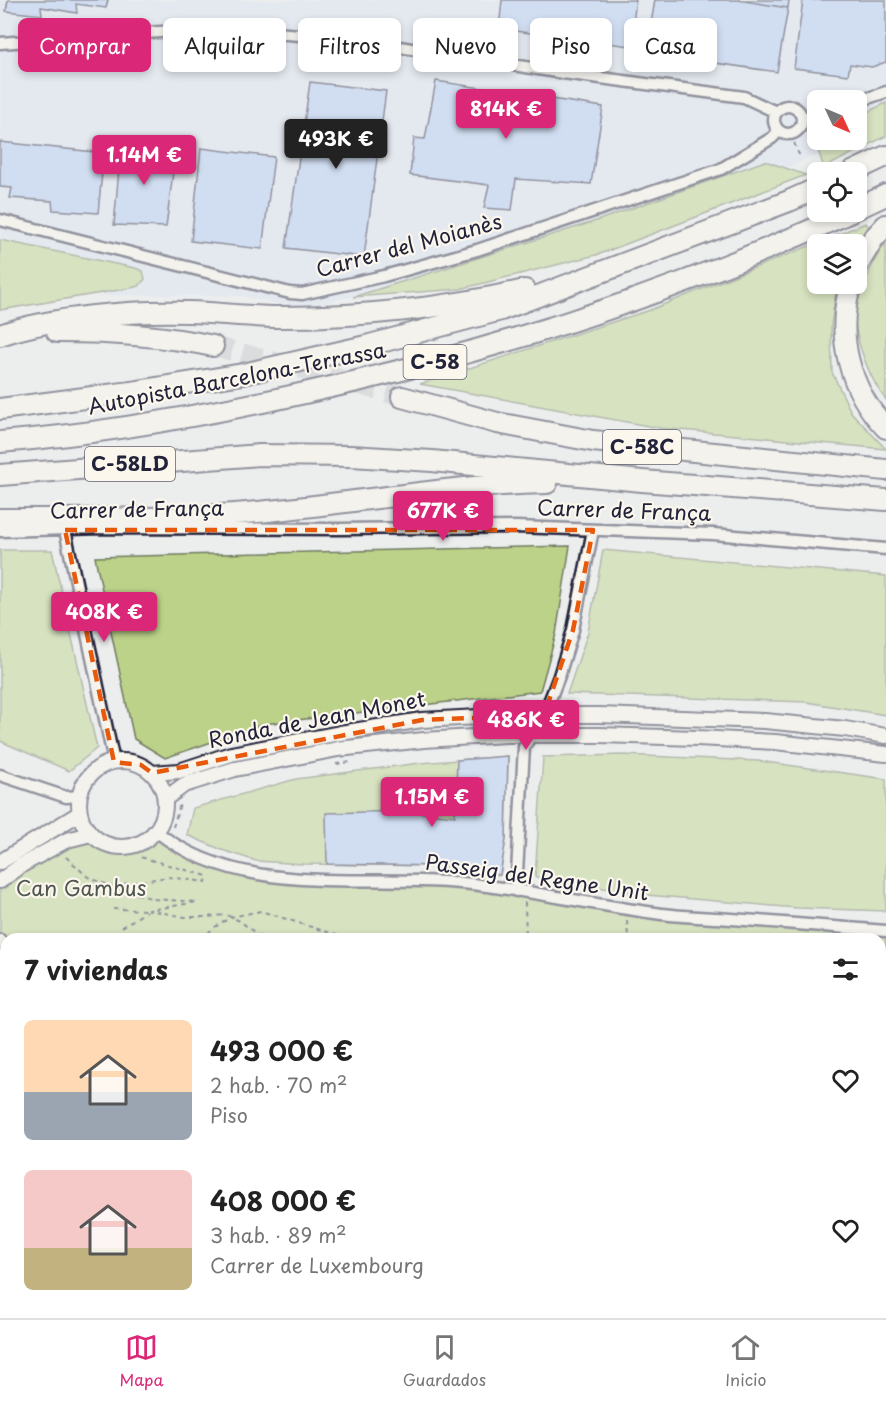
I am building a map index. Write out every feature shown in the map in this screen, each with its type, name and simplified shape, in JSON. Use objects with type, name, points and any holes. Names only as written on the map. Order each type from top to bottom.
[{"type":"highway","points":[[867,165],[886,156]]},
{"type":"highway","name":"Autopista Barcelona-Terrassa","points":[[0,409],[131,392],[232,375],[366,346],[501,310],[807,192]]},
{"type":"highway","points":[[867,204],[886,195]]},
{"type":"highway","name":"Autopista Barcelona-Terrassa","points":[[0,442],[82,434],[144,424],[250,405],[405,370],[507,342],[615,307],[827,222]]},
{"type":"highway","points":[[867,249],[886,225]]},
{"type":"highway","points":[[0,336],[21,327],[139,313],[186,312],[287,317],[412,308],[489,298],[604,272]]},
{"type":"highway","points":[[849,294],[846,311],[846,350],[852,373],[861,395],[886,428]]},
{"type":"highway","points":[[0,336],[97,332],[164,337],[213,346]]},
{"type":"highway","name":"C-58C","points":[[402,397],[497,423],[593,441],[886,470]]},
{"type":"highway","name":"C-58C","points":[[260,455],[351,456],[432,461],[642,481],[886,500]]},
{"type":"highway","name":"C-58LD","points":[[0,475],[260,455]]},
{"type":"highway","points":[[0,519],[210,517],[351,503],[419,492],[508,484],[642,481]]},
{"type":"street","points":[[0,43],[189,30],[327,37],[563,73],[744,97],[776,112]]},
{"type":"street","points":[[867,98],[886,92]]},
{"type":"street","points":[[791,106],[798,110],[802,118],[799,129],[792,134],[779,131],[774,121],[776,112],[782,107],[791,106]]},
{"type":"street","points":[[802,118],[807,117]]},
{"type":"street","name":"Carrer del Moianès","points":[[0,220],[290,293],[302,294],[384,276],[477,250],[721,169],[772,138],[779,131]]},
{"type":"street","name":"Carrer de França","points":[[0,531],[103,528],[516,527],[713,534],[886,549]]},
{"type":"street","points":[[65,530],[114,762]]},
{"type":"street","points":[[516,891],[524,747],[544,715],[559,676],[573,630],[593,530]]},
{"type":"street","name":"Ronda de Jean Monet","points":[[152,773],[180,771],[231,754],[412,722],[544,715],[777,722],[886,736]]},
{"type":"street","name":"Ronda de Jean Monet","points":[[165,799],[184,785],[235,769],[338,749],[424,740],[532,735],[697,738],[775,742],[886,754]]},
{"type":"street","points":[[114,762],[134,763],[152,773],[161,785],[165,799],[164,816],[156,831],[143,842],[130,847],[115,847],[103,843],[91,834],[80,813],[80,796],[84,784],[92,774],[102,766],[114,762]]},
{"type":"street","points":[[0,775],[66,797],[80,796]]},
{"type":"street","points":[[0,862],[80,813]]},
{"type":"street","name":"Passeig del Regne Unit","points":[[156,831],[175,847],[215,864],[259,874],[305,879],[471,884],[657,914],[886,931]]},
{"type":"street","points":[[0,881],[22,865],[67,840],[91,834]]},
{"type":"path","points":[[792,134],[801,158]]},
{"type":"path","points":[[63,854],[88,878],[110,886],[154,899],[197,902],[149,910],[122,927]]},
{"type":"path","points":[[79,887],[110,886],[168,877],[206,882],[207,876],[137,856]]},
{"type":"path","points":[[525,902],[526,933]]},
{"type":"path","points":[[113,909],[149,910],[185,917],[226,915],[254,933]]},
{"type":"path","points":[[208,933],[231,917],[261,911],[330,933]]},
{"type":"path","points":[[627,921],[628,933]]},
{"type":"highlighted area","points":[[65,530],[593,530],[573,630],[544,715],[422,720],[152,773],[141,765],[114,762]]},
{"type":"shaded area","points":[[0,0],[886,0],[886,125],[867,134],[867,90],[807,90],[807,150],[830,150],[685,210],[401,286],[301,308],[238,296],[54,295],[0,272]]},
{"type":"green space","points":[[886,103],[886,136],[867,146],[867,112]]},
{"type":"green space","points":[[818,150],[859,150],[836,162],[822,162]]},
{"type":"green space","points":[[765,161],[806,175],[600,254],[460,289],[353,297],[593,222]]},
{"type":"green space","points":[[866,223],[871,229],[867,235],[839,234]]},
{"type":"green space","points":[[0,240],[135,268],[143,271],[145,279],[139,286],[131,288],[0,310]]},
{"type":"green space","points":[[886,243],[886,400],[866,363],[855,321],[861,294],[867,294],[867,278]]},
{"type":"green space","points":[[807,247],[807,294],[836,294],[831,326],[832,372],[851,412],[886,449],[659,428],[420,384],[650,310]]},
{"type":"green space","points":[[570,546],[556,634],[540,691],[264,724],[165,758],[134,739],[95,557]]},
{"type":"green space","points":[[0,550],[52,550],[97,748],[69,771],[0,741]]},
{"type":"green space","points":[[603,550],[886,576],[886,715],[806,702],[567,694],[588,632]]},
{"type":"green space","points":[[624,755],[759,761],[886,779],[886,911],[797,908],[646,895],[535,877],[543,757]]},
{"type":"green space","points":[[508,756],[506,839],[500,875],[440,866],[256,861],[187,835],[193,808],[296,779],[420,763]]},
{"type":"green space","name":"Can Gambus","points":[[156,831],[175,847],[259,874],[439,882],[657,913],[886,931],[886,933],[0,933],[0,881],[91,834],[108,844],[124,847],[148,838]]},
{"type":"building","points":[[8,0],[108,0],[106,8],[76,4],[77,13],[41,7],[42,15],[6,11]]},
{"type":"building","points":[[502,0],[636,0],[634,18],[624,18],[624,45],[612,44],[612,18],[530,18],[530,33],[518,31],[518,18],[500,18]]},
{"type":"building","points":[[655,0],[738,0],[788,8],[777,72],[717,63],[717,18],[652,18]]},
{"type":"building","points":[[738,0],[789,0],[788,8]]},
{"type":"building","points":[[803,0],[886,0],[886,62],[872,67],[850,64],[848,75],[794,68]]},
{"type":"building","points":[[436,81],[603,107],[591,184],[516,179],[512,210],[484,208],[489,185],[410,175],[414,138],[425,139]]},
{"type":"building","points":[[310,82],[386,91],[364,257],[286,248]]},
{"type":"building","points":[[0,142],[104,153],[98,213],[53,210],[52,201],[10,198],[12,188],[0,187]]},
{"type":"building","points":[[121,145],[176,149],[166,227],[114,225]]},
{"type":"building","points":[[201,148],[274,157],[262,249],[191,241]]},
{"type":"building","points":[[508,756],[506,839],[500,875],[440,866],[327,864],[326,813],[405,811],[455,816],[457,760]]},
{"type":"tunnel","points":[[213,346],[402,397]]}]
